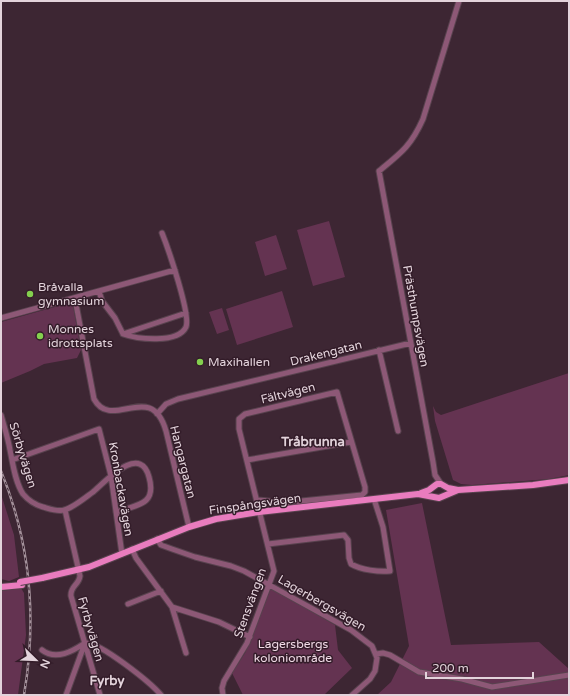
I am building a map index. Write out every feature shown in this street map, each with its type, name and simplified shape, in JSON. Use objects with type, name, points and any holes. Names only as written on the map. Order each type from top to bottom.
[{"type":"main road","name":"Finspångsvägen","points":[[418,494],[433,487],[443,486],[458,490],[534,485],[569,480]]},
{"type":"main road","points":[[443,486],[446,490],[444,496]]},
{"type":"main road","points":[[433,487],[431,492],[434,497]]},
{"type":"main road","name":"Finspångsvägen","points":[[1,587],[79,570],[189,527],[216,519],[259,512],[418,494],[439,498],[458,490]]},
{"type":"main road","name":"Finspångsvägen","points":[[1,584],[21,583]]},
{"type":"street","name":"Prästhumpsvägen","points":[[433,487],[435,475],[379,171],[409,145],[417,133],[423,119],[459,1]]},
{"type":"street","points":[[123,334],[156,340],[169,338],[182,332],[186,328],[186,313],[175,270],[162,233]]},
{"type":"street","points":[[1,318],[75,299],[175,270]]},
{"type":"street","points":[[99,291],[102,301],[115,318],[123,334]]},
{"type":"street","name":"Hangargatan","points":[[75,299],[92,394],[96,404],[104,410],[111,412],[139,406],[147,408],[157,414],[163,422],[166,432],[189,527]]},
{"type":"street","points":[[123,334],[186,313]]},
{"type":"street","name":"Drakengatan","points":[[157,414],[166,404],[178,399],[411,343]]},
{"type":"street","points":[[379,350],[398,431]]},
{"type":"street","name":"Fältvägen","points":[[245,414],[337,392],[351,442]]},
{"type":"street","name":"Stensvängen","points":[[223,695],[222,688],[224,681],[250,637],[274,574],[274,567],[239,429],[239,419],[245,414]]},
{"type":"street","name":"Sörbyvägen","points":[[1,415],[20,486],[28,498],[44,508],[59,511],[65,510]]},
{"type":"street","name":"Kronbackavägen","points":[[12,460],[99,429],[111,476],[122,554]]},
{"type":"street","points":[[247,460],[351,442],[365,487],[365,492],[362,495],[281,503],[257,500]]},
{"type":"street","points":[[79,570],[65,510],[92,492],[127,465],[139,464],[146,468],[152,487],[150,496],[146,501],[140,504],[116,512]]},
{"type":"street","name":"Prästhumpsvägen","points":[[435,475],[443,486]]},
{"type":"street","points":[[268,544],[344,535],[348,540],[349,558],[351,564],[377,571],[390,571],[383,527],[374,499]]},
{"type":"street","name":"Lagerbergsvägen","points":[[157,539],[163,546],[231,566],[269,584],[351,630],[369,643],[376,654]]},
{"type":"street","points":[[132,549],[136,558],[172,607],[186,653]]},
{"type":"street","name":"Fyrbyvägen","points":[[79,570],[79,580],[72,588],[70,593],[100,695]]},
{"type":"street","points":[[128,604],[161,592]]},
{"type":"street","points":[[172,607],[219,622],[250,637]]},
{"type":"street","points":[[66,695],[85,643]]},
{"type":"street","points":[[42,650],[46,653],[64,655],[85,643],[93,644],[132,669],[161,695]]},
{"type":"street","points":[[352,695],[374,674],[377,662],[376,654],[383,653],[419,672],[462,679],[492,687],[569,675]]},
{"type":"green space","points":[[329,221],[345,277],[313,286],[297,230]]},
{"type":"green space","points":[[276,235],[287,269],[265,276],[255,242]]},
{"type":"green space","points":[[282,291],[293,327],[237,345],[226,309]]},
{"type":"green space","name":"Monnes idrottsplats","points":[[69,303],[73,306],[81,350],[77,358],[44,364],[1,383],[1,322]]},
{"type":"green space","points":[[222,308],[229,330],[217,334],[209,312]]},
{"type":"green space","points":[[569,373],[569,475],[549,479],[472,485],[461,484],[453,480],[435,421],[433,406],[436,412],[441,415]]},
{"type":"green space","points":[[1,494],[14,535],[19,577],[9,581],[1,579]]},
{"type":"green space","points":[[422,503],[451,645],[539,642],[569,669],[569,695],[377,695],[391,682],[409,646],[386,510]]},
{"type":"green space","points":[[21,588],[24,593],[26,635],[18,695],[1,695],[1,591]]},
{"type":"green space","name":"Lagersbergs koloniområde","points":[[271,588],[335,625],[338,650],[352,668],[324,695],[243,695],[232,673],[245,653]]},
{"type":"railway","points":[[1,471],[19,525],[28,581],[30,638],[24,695]]},
{"type":"place","name":"Bråvalla gymnasium","points":[[30,294]]},
{"type":"place","name":"Monnes idrottsplats","points":[[40,336]]},
{"type":"place","name":"Maxihallen","points":[[200,362]]},
{"type":"district","name":"Tråbrunna","points":[[313,442]]},
{"type":"district","name":"Fyrby","points":[[107,681]]}]
